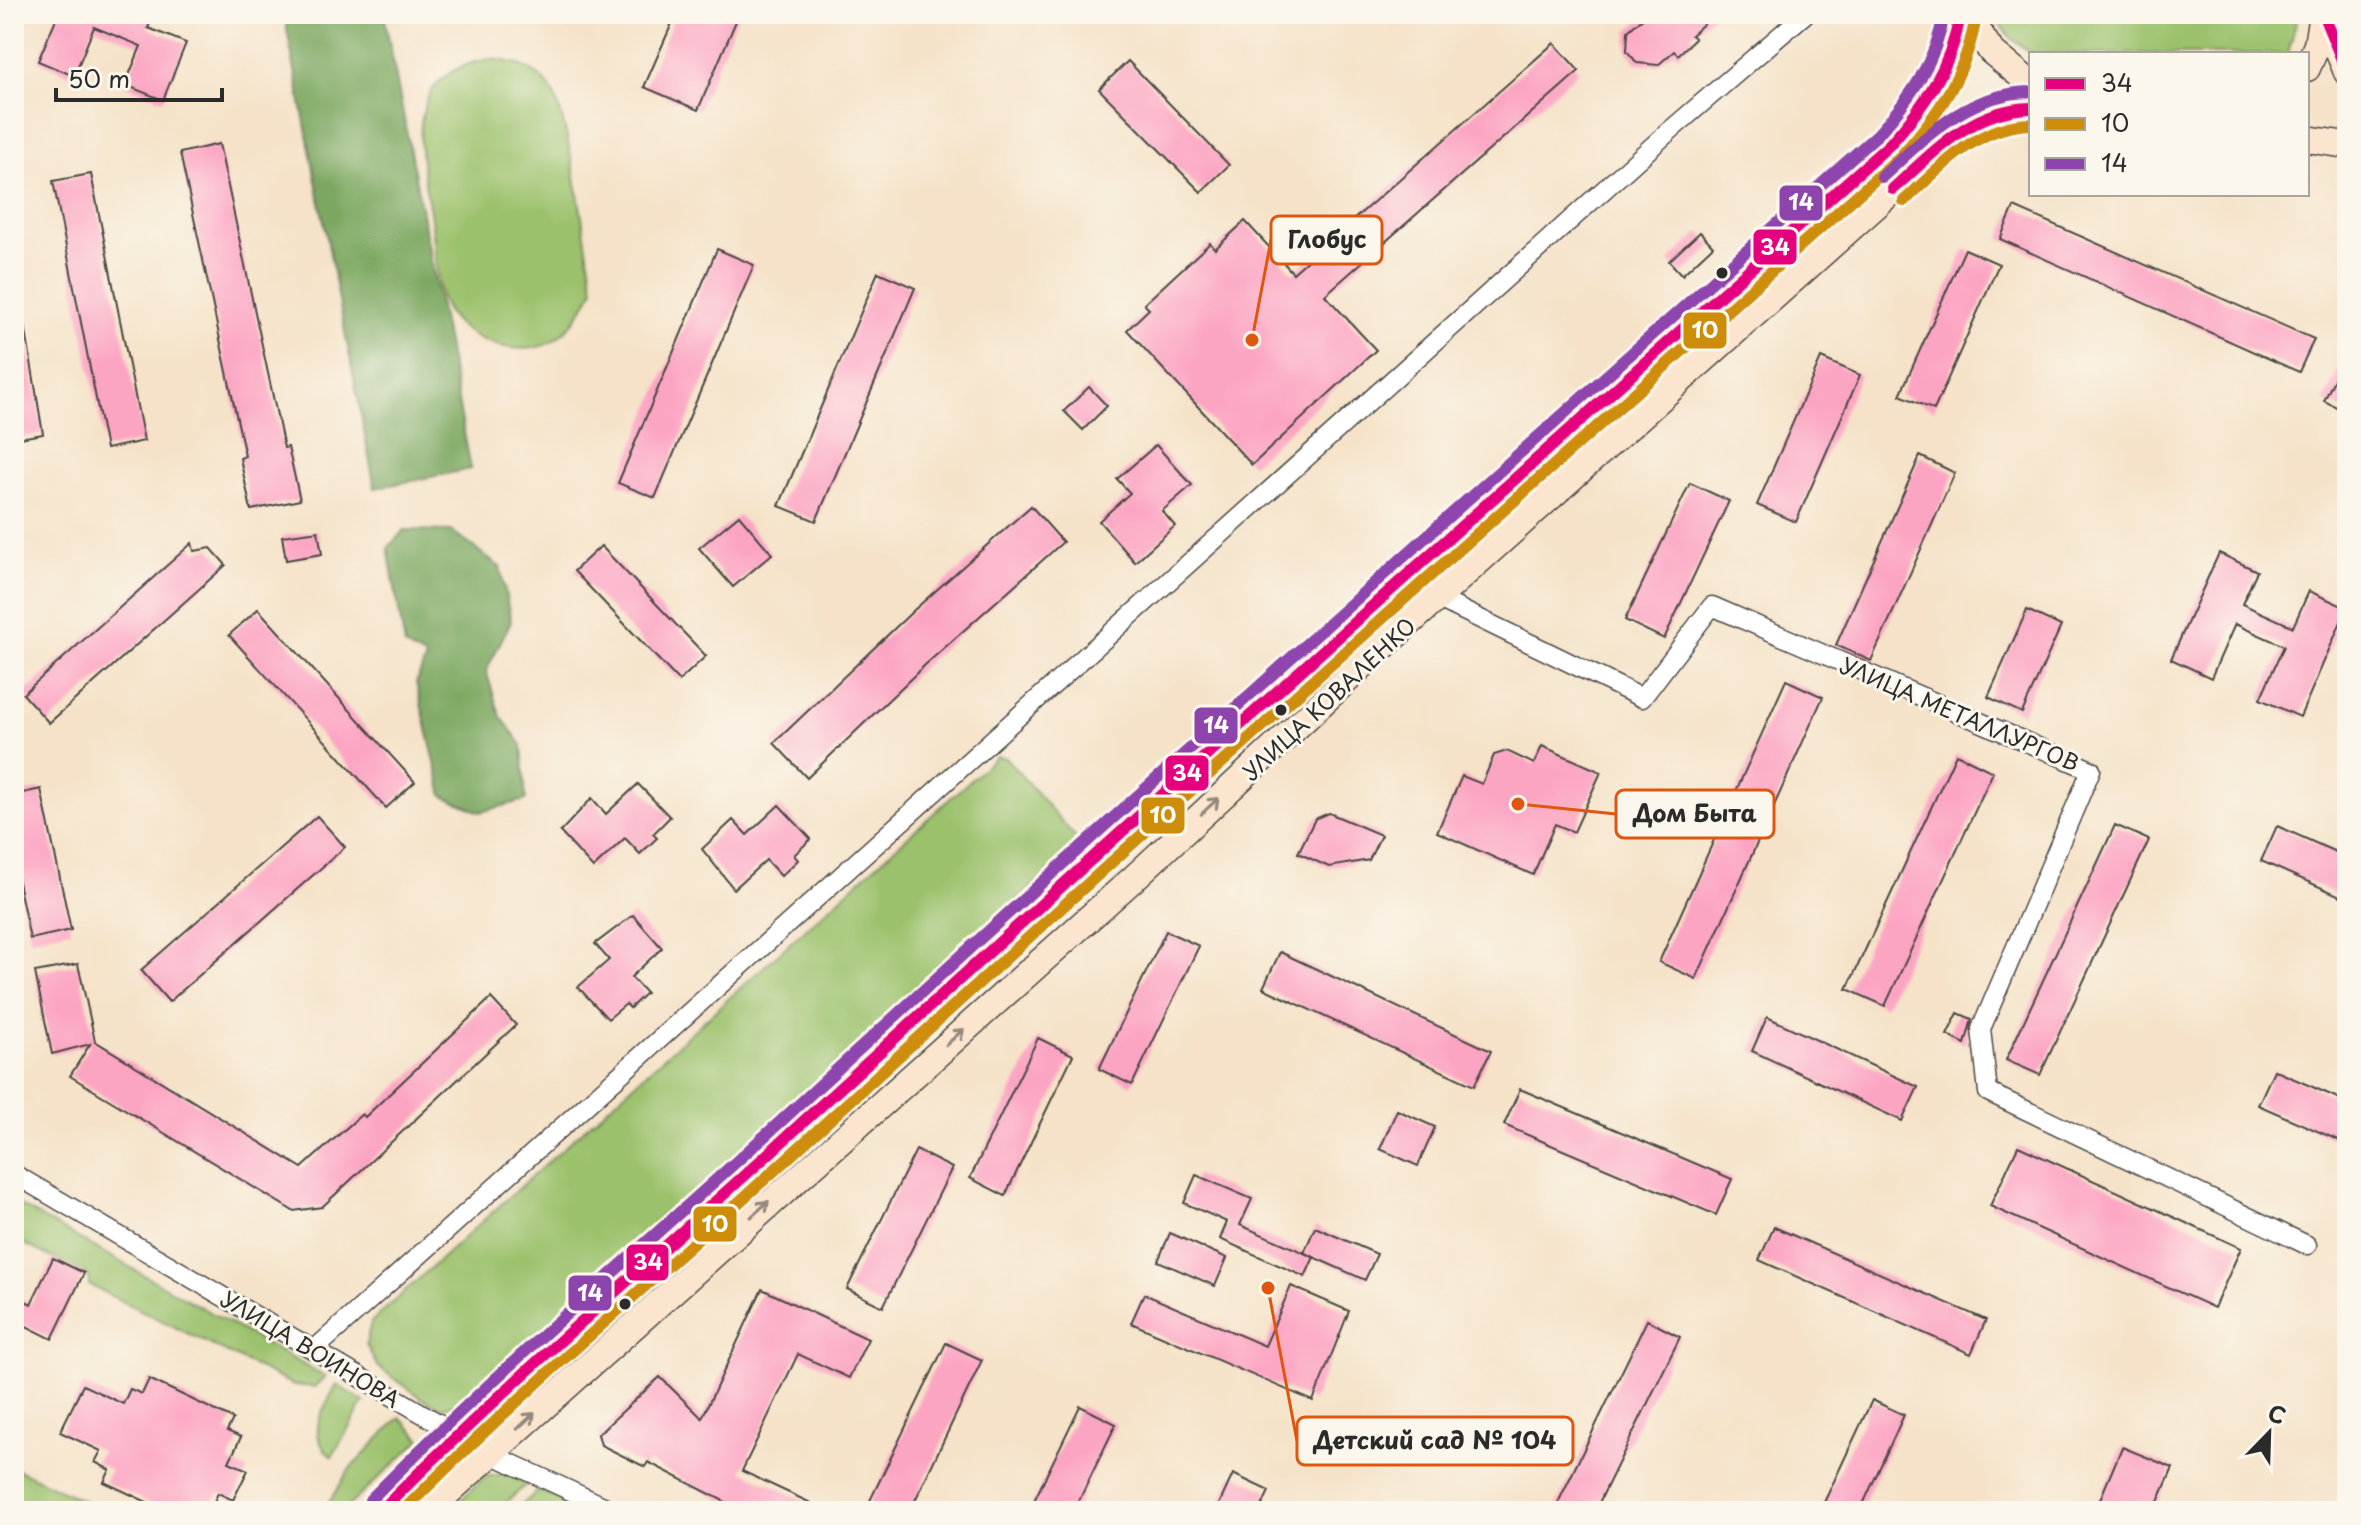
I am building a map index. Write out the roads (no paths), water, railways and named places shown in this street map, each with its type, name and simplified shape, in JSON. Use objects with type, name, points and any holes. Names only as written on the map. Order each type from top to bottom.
[{"type":"main road","points":[[2309,63],[2317,45],[2322,14]]},
{"type":"main road","points":[[2322,14],[2347,72]]},
{"type":"main road","points":[[1958,18],[2029,82]]},
{"type":"main road","name":"УЛИЦА КОВАЛЕНКО","points":[[381,1511],[457,1434],[705,1213],[1098,851],[1889,145],[1935,90],[1958,18]]},
{"type":"main road","name":"УЛИЦА КОВАЛЕНКО","points":[[427,1511],[727,1239],[1134,878],[1437,598],[1932,155],[1992,112],[2029,108]]},
{"type":"main road","points":[[2309,139],[2347,145]]},
{"type":"main road","name":"УЛИЦА МЕТАЛЛУРГОВ","points":[[1413,571],[1437,598]]},
{"type":"main road","points":[[1098,851],[1134,878]]},
{"type":"main road","points":[[705,1213],[727,1239]]},
{"type":"main road","name":"УЛИЦА ВОИНОВА","points":[[457,1434],[491,1454]]},
{"type":"street","points":[[315,1349],[1666,134],[1805,14]]},
{"type":"street","name":"УЛИЦА МЕТАЛЛУРГОВ","points":[[1437,598],[1642,698],[1712,606],[2091,770],[1981,1029],[1988,1092],[2307,1245]]},
{"type":"street","name":"УЛИЦА ВОИНОВА","points":[[14,1174],[457,1434]]},
{"type":"street","name":"УЛИЦА ВОИНОВА","points":[[491,1454],[614,1511]]},
{"type":"place","name":"Глобус","points":[[1252,340]]},
{"type":"place","name":"Дом Быта","points":[[1518,804]]},
{"type":"place","name":"Детский сад № 104","points":[[1268,1288]]}]
